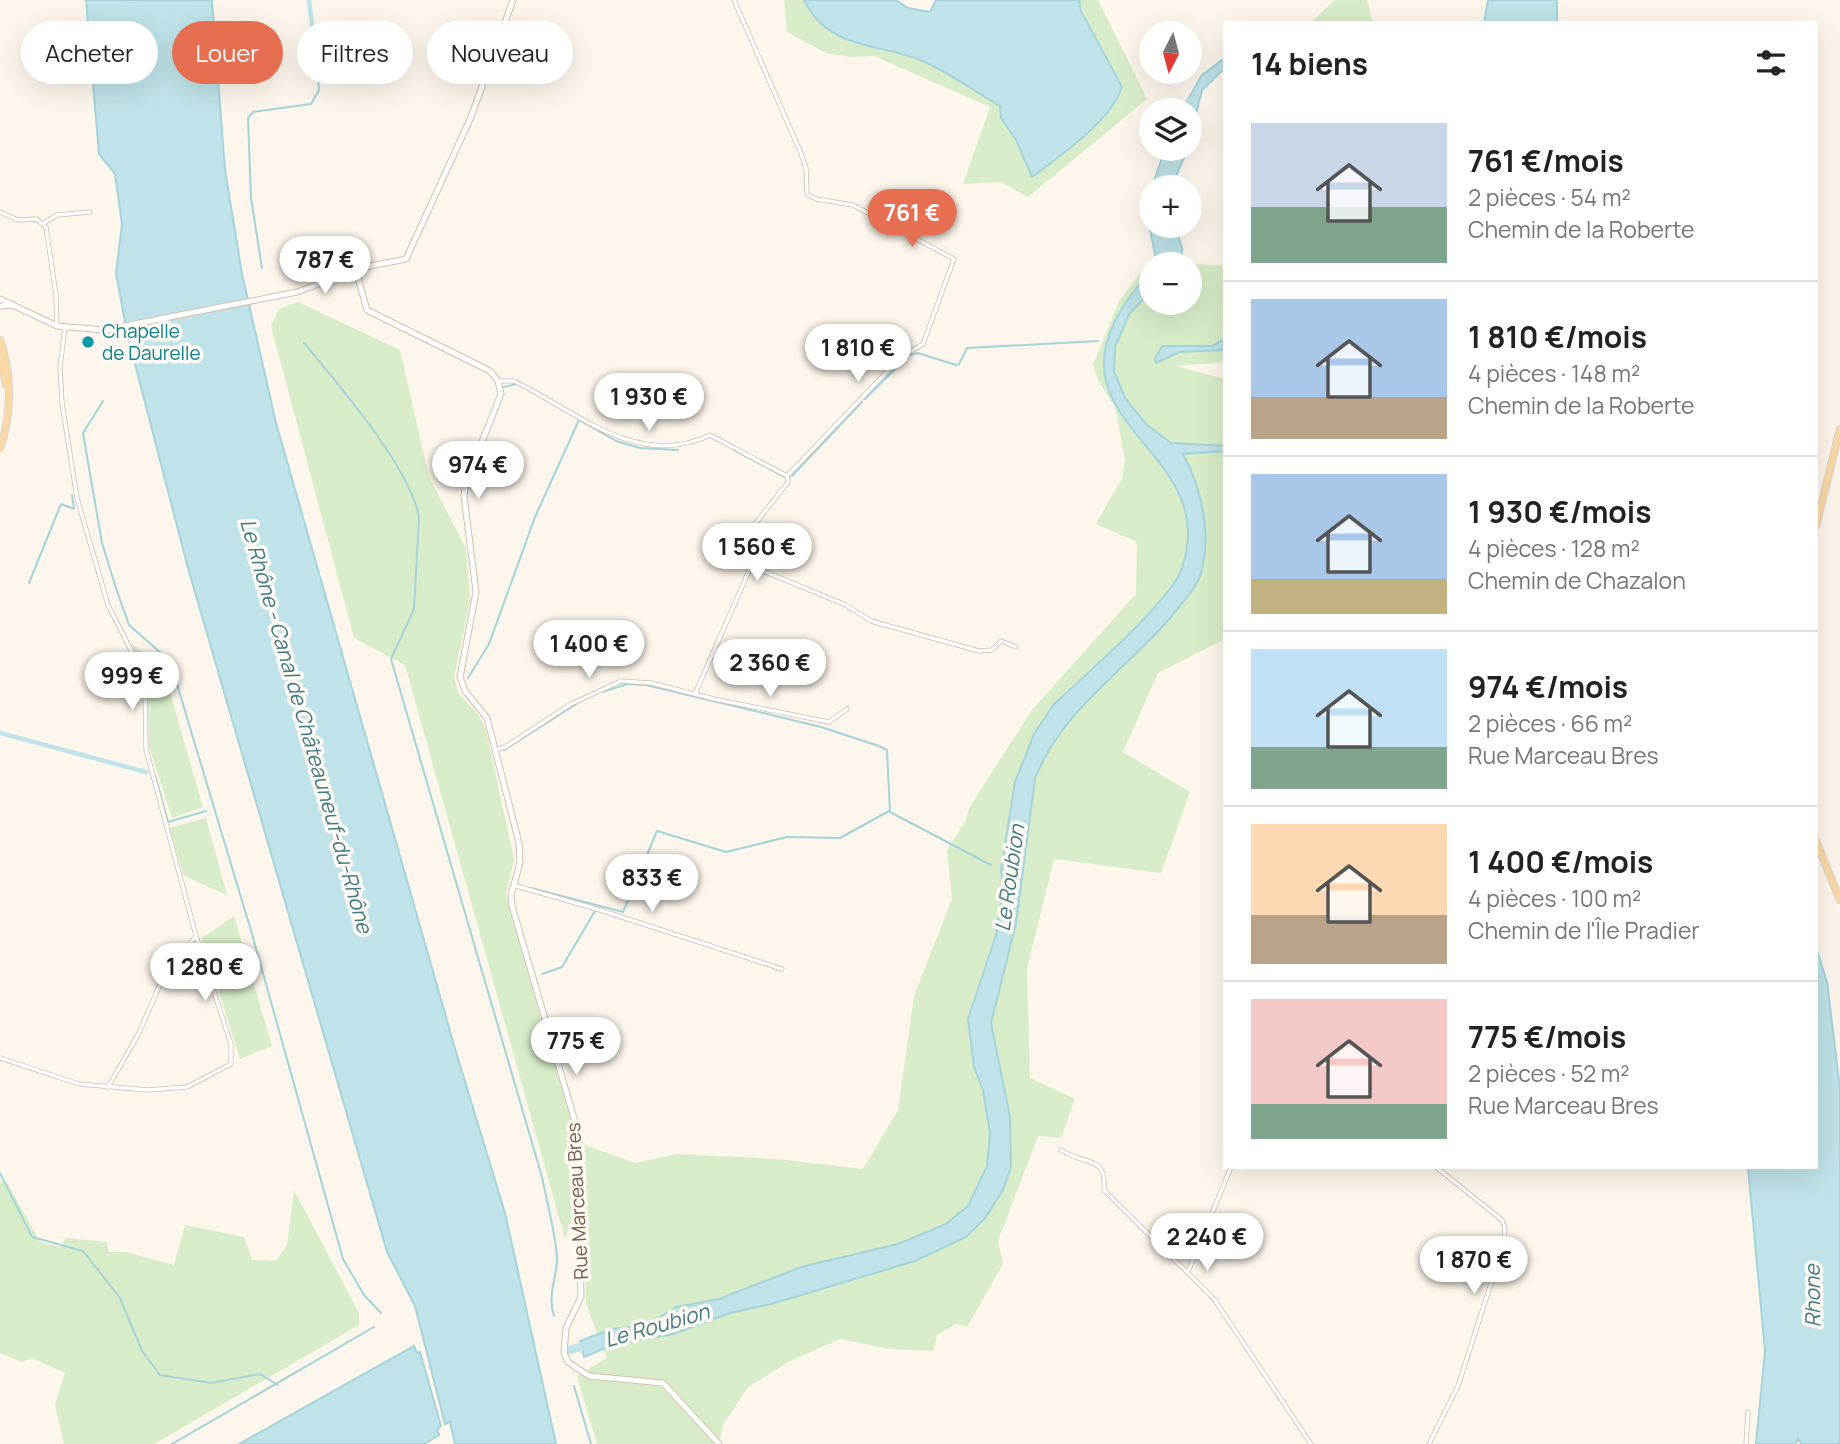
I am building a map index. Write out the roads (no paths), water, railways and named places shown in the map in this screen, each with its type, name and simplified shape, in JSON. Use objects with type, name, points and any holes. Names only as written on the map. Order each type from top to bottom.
[{"type":"main road","points":[[0,340],[9,374],[8,411],[0,448]]},
{"type":"main road","points":[[0,356],[8,411]]},
{"type":"main road","points":[[1818,518],[1840,429]]},
{"type":"main road","points":[[1818,846],[1839,899]]},
{"type":"street","points":[[0,299],[57,326],[97,330],[297,292],[356,270],[406,259],[471,117],[513,0]]},
{"type":"street","points":[[734,0],[806,167],[807,194],[816,199],[853,205],[954,259],[923,344],[900,358],[788,478],[734,551],[736,560],[846,606],[870,621],[979,651],[992,650],[1001,641],[1016,647]]},
{"type":"street","points":[[0,212],[18,220],[36,219],[44,223]]},
{"type":"street","points":[[44,223],[57,215],[90,212]]},
{"type":"street","points":[[44,223],[56,295],[57,326]]},
{"type":"street","points":[[356,270],[367,310],[490,371],[498,380],[514,381],[531,389],[632,444],[671,447],[710,435],[788,478]]},
{"type":"street","points":[[0,306],[15,306]]},
{"type":"street","points":[[0,1058],[70,1082],[148,1090],[187,1087],[231,1063],[231,1044],[196,936],[146,749],[145,688],[136,662],[108,605],[77,498],[62,403],[60,367],[65,327]]},
{"type":"street","name":"Rue Marceau Bres","points":[[498,380],[499,403],[466,482],[464,496],[476,592],[460,677],[465,691],[487,718],[520,853],[513,885],[512,906],[578,1138],[576,1183],[581,1297],[566,1328],[564,1353],[568,1362],[589,1376],[663,1383],[719,1444]]},
{"type":"street","points":[[695,694],[751,566]]},
{"type":"street","points":[[495,750],[571,704],[621,681],[651,682],[829,722],[847,709]]},
{"type":"street","points":[[513,885],[782,969]]},
{"type":"street","points":[[108,1087],[138,1035],[165,973],[196,936]]},
{"type":"street","points":[[1061,1150],[1101,1167],[1105,1174],[1104,1189],[1214,1299],[1311,1444]]},
{"type":"street","points":[[1188,1272],[1230,1169]]},
{"type":"street","points":[[1429,1444],[1450,1404],[1466,1363],[1504,1243],[1506,1228],[1502,1220],[1438,1169]]},
{"type":"street","points":[[1746,1444],[1748,1412]]},
{"type":"water","name":"Le Rhône - Canal de Châteauneuf-du-Rhône","points":[[86,0],[212,0],[214,21],[172,21],[172,84],[218,84],[225,170],[242,274],[276,423],[456,1052],[505,1213],[556,1444],[455,1444],[450,1422],[445,1424],[415,1306],[387,1252],[188,568],[127,333],[116,273],[122,224],[115,174],[99,154],[93,84],[158,84],[158,21],[88,21]]},
{"type":"water","points":[[804,0],[896,0],[908,8],[930,12],[936,0],[1079,0],[1081,11],[1122,87],[1116,100],[1096,125],[1032,177],[1016,140],[1001,118],[1000,106],[925,62],[842,37],[815,17]]},
{"type":"water","points":[[1488,0],[1557,0],[1557,21],[1484,21]]},
{"type":"water","points":[[1223,59],[1223,70],[1202,90],[1200,98],[1189,98],[1197,84],[1202,84],[1202,75]]},
{"type":"water","points":[[1161,161],[1183,161],[1176,175],[1156,175]]},
{"type":"water","points":[[1152,238],[1179,238],[1182,252],[1155,252]]},
{"type":"water","points":[[1139,288],[1139,304],[1129,314],[1115,347],[1114,371],[1125,398],[1146,424],[1171,443],[1223,446],[1223,451],[1183,454],[1200,497],[1205,527],[1204,558],[1196,585],[1171,617],[1077,712],[1046,755],[1035,779],[1016,923],[991,1023],[1010,1117],[1011,1167],[1003,1190],[986,1217],[966,1237],[915,1261],[771,1304],[730,1313],[673,1334],[613,1345],[584,1357],[580,1341],[611,1329],[644,1326],[677,1307],[719,1299],[801,1267],[898,1244],[946,1224],[968,1206],[987,1166],[990,1133],[983,1090],[974,1067],[968,1019],[996,935],[1003,887],[1001,870],[1015,782],[1034,734],[1054,704],[1162,599],[1182,568],[1188,525],[1176,489],[1131,428],[1112,397],[1104,363],[1115,322]]},
{"type":"water","points":[[1223,340],[1223,350],[1179,352],[1156,363],[1155,359],[1162,346],[1212,346]]},
{"type":"water","name":"Rhone","points":[[1818,954],[1827,982],[1840,1089],[1840,1444],[1801,1444],[1798,1438],[1796,1444],[1756,1444],[1765,1351],[1748,1169],[1818,1169]]},
{"type":"water","points":[[414,1346],[417,1353],[420,1352],[441,1426],[437,1429],[439,1435],[424,1444],[239,1444]]},
{"type":"waterway","points":[[309,0],[312,21]]},
{"type":"waterway","points":[[262,268],[251,198],[248,118],[253,112],[311,104],[319,90],[318,84]]},
{"type":"waterway","points":[[865,399],[909,355],[918,353],[956,365],[967,348],[1098,341]]},
{"type":"waterway","points":[[304,343],[388,451],[413,497],[419,517],[414,609],[391,659],[542,1177],[557,1257],[552,1294],[554,1316]]},
{"type":"waterway","points":[[504,387],[516,384]]},
{"type":"waterway","points":[[103,401],[83,433],[102,543],[129,625],[170,661],[252,934],[343,1259],[364,1295],[381,1313]]},
{"type":"waterway","points":[[792,476],[862,402]]},
{"type":"waterway","points":[[468,678],[489,644],[535,517],[579,420],[616,441],[640,448],[678,450]]},
{"type":"waterway","points":[[734,450],[785,477]]},
{"type":"waterway","points":[[29,583],[61,504],[74,509],[72,495]]},
{"type":"waterway","points":[[602,692],[628,684],[646,685],[821,727],[879,746],[887,750],[890,811]]},
{"type":"waterway","points":[[504,750],[581,701]]},
{"type":"waterway","points":[[0,733],[146,772]]},
{"type":"waterway","points":[[155,775],[168,822],[206,811]]},
{"type":"waterway","points":[[531,888],[623,912],[657,831],[726,852],[787,837],[840,838],[889,811]]},
{"type":"waterway","points":[[890,812],[991,865]]},
{"type":"waterway","points":[[542,974],[562,967],[595,911]]},
{"type":"waterway","points":[[0,1173],[32,1237],[83,1251],[120,1298],[142,1351],[160,1375],[211,1383],[260,1374],[278,1385]]},
{"type":"waterway","points":[[172,1444],[374,1327]]},
{"type":"waterway","name":"Le Roubion","points":[[569,1350],[589,1345]]},
{"type":"waterway","points":[[574,1386],[591,1444]]},
{"type":"place","name":"Chapelle de Daurelle","points":[[88,342]]}]
